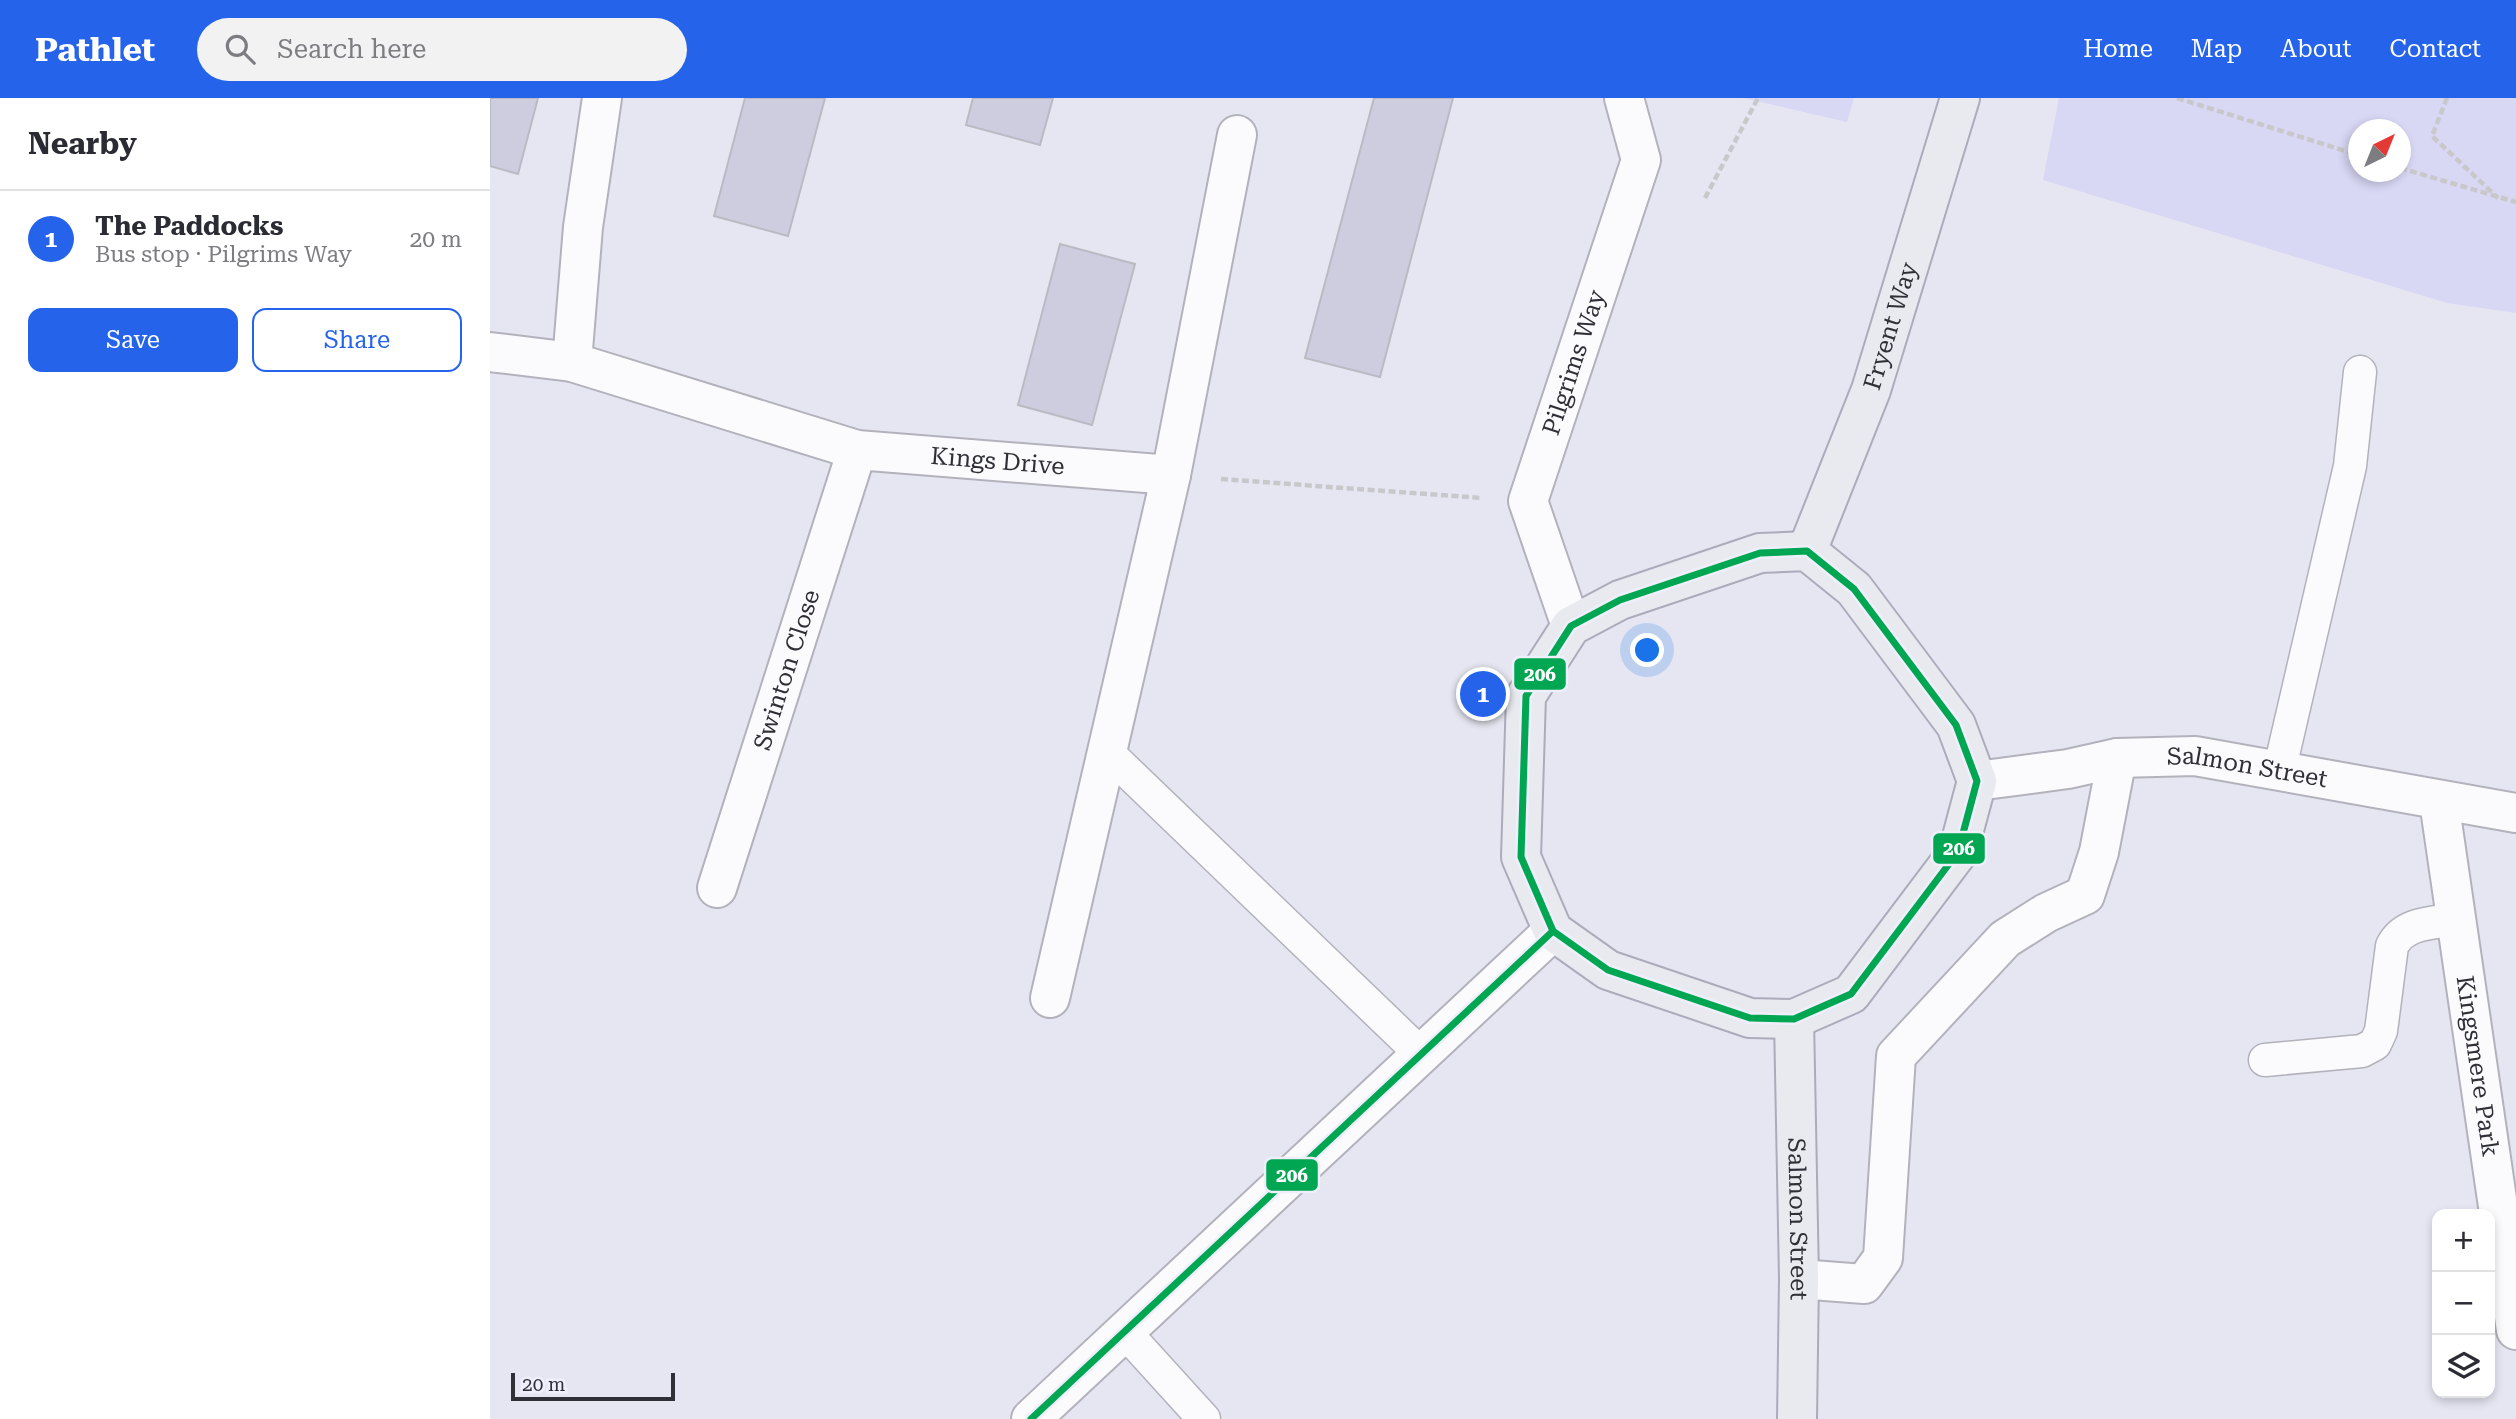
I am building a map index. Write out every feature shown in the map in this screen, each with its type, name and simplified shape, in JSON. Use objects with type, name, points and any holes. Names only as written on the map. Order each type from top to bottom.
[{"type":"main road","name":"Fryent Way","points":[[1807,551],[1871,390],[1960,98]]},
{"type":"main road","points":[[1807,551],[1854,589],[1956,725],[1977,781],[1958,852],[1851,994],[1794,1019],[1750,1018],[1608,970],[1553,932],[1521,858],[1526,696],[1571,626],[1620,600],[1760,553],[1807,551]]},
{"type":"main road","name":"Salmon Street","points":[[1794,1019],[1799,1279],[1797,1419]]},
{"type":"street","points":[[572,362],[583,227],[602,98]]},
{"type":"street","name":"Pilgrims Way","points":[[1528,501],[1641,160],[1624,98]]},
{"type":"street","points":[[1050,998],[1171,475],[1237,135]]},
{"type":"street","name":"Kings Drive","points":[[490,352],[572,362],[857,450],[1171,475]]},
{"type":"street","name":"Swinton Close","points":[[717,888],[857,450]]},
{"type":"street","points":[[1528,501],[1571,626]]},
{"type":"street","name":"Salmon Street","points":[[1977,781],[2058,771],[2117,758],[2194,756],[2516,813]]},
{"type":"street","points":[[1799,1279],[1864,1284],[1883,1258],[1896,1056],[2005,939],[2046,913],[2085,895],[2099,852],[2117,758]]},
{"type":"street","name":"Kingsmere Park","points":[[2440,801],[2516,1330]]},
{"type":"street","points":[[1031,1419],[1553,932]]},
{"type":"lane","points":[[2279,772],[2350,466],[2360,372]]},
{"type":"lane","points":[[1107,752],[1422,1055]]},
{"type":"lane","points":[[2265,1060],[2362,1051],[2375,1044],[2381,1031],[2392,946],[2398,935],[2410,927],[2457,919]]},
{"type":"lane","points":[[1125,1332],[1205,1419]]},
{"type":"path","points":[[1705,198],[1758,98]]},
{"type":"path","points":[[2177,98],[2348,152]]},
{"type":"path","points":[[2447,98],[2432,136],[2498,198]]},
{"type":"path","points":[[2411,171],[2516,202]]},
{"type":"path","points":[[1171,475],[1528,501]]},
{"type":"shaded area","points":[[1743,98],[1854,98],[1847,122]]},
{"type":"shaded area","points":[[2059,98],[2516,98],[2516,313],[2447,303],[2043,180]]},
{"type":"building","points":[[490,98],[538,98],[518,174],[490,166]]},
{"type":"building","points":[[745,98],[825,98],[788,236],[714,216]]},
{"type":"building","points":[[973,98],[1053,98],[1040,145],[966,125]]},
{"type":"building","points":[[1374,98],[1453,98],[1380,377],[1305,358]]},
{"type":"building","points":[[1060,244],[1135,264],[1092,425],[1018,405]]},
{"type":"transit line","name":"206","points":[[1807,551],[1854,589],[1956,725],[1977,781],[1958,852],[1851,994],[1794,1019],[1750,1018],[1608,970],[1553,931],[1521,857],[1526,696],[1571,626],[1620,600],[1760,553],[1807,551]]},
{"type":"transit line","name":"206","points":[[1031,1419],[1553,931]]},
{"type":"place","name":"The Paddocks","points":[[1483,694]]}]
